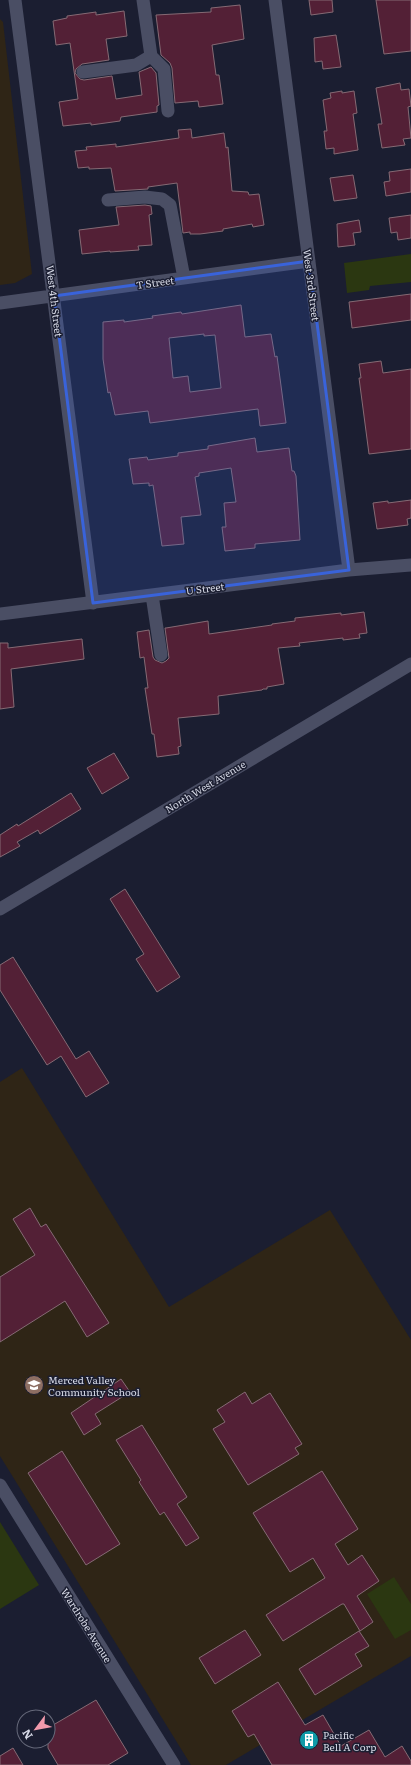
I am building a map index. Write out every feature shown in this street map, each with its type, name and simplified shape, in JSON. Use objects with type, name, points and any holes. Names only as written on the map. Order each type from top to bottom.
[{"type":"street","name":"West 4th Street","points":[[15,0],[93,603]]},
{"type":"street","points":[[143,0],[151,56],[164,69],[168,111]]},
{"type":"street","name":"West 3rd Street","points":[[275,0],[349,570]]},
{"type":"street","points":[[83,72],[136,66],[151,56]]},
{"type":"street","points":[[108,200],[145,197],[162,199],[170,205],[184,278]]},
{"type":"street","name":"T Street","points":[[0,303],[309,261]]},
{"type":"street","name":"U Street","points":[[0,614],[349,570],[411,565]]},
{"type":"street","points":[[152,595],[161,655]]},
{"type":"street","name":"North West Avenue","points":[[0,909],[411,664]]},
{"type":"street","name":"Wardrobe Avenue","points":[[0,1485],[174,1765]]},
{"type":"highlighted area","points":[[309,261],[349,570],[93,603],[54,296]]},
{"type":"shaded area","points":[[0,19],[3,22],[32,274],[15,283],[0,285]]},
{"type":"shaded area","points":[[22,1068],[169,1307],[330,1210],[411,1340],[411,1656],[226,1765],[191,1765],[0,1456],[0,1082]]},
{"type":"green space","points":[[411,254],[411,282],[370,286],[369,290],[347,293],[344,263]]},
{"type":"green space","points":[[0,1522],[39,1585],[0,1609]]},
{"type":"green space","points":[[394,1577],[411,1604],[411,1630],[395,1639],[367,1594]]},
{"type":"building","points":[[309,0],[332,0],[333,12],[311,15]]},
{"type":"building","points":[[376,0],[411,0],[411,51],[384,54]]},
{"type":"building","points":[[240,5],[244,39],[212,45],[216,75],[219,75],[223,104],[199,107],[198,101],[175,103],[172,68],[170,63],[161,55],[156,15],[211,12],[211,8]]},
{"type":"building","points":[[124,11],[127,36],[106,39],[109,60],[82,64],[76,69],[75,73],[80,79],[84,80],[112,76],[116,99],[142,95],[139,72],[151,67],[156,73],[159,105],[157,106],[157,112],[121,117],[120,121],[91,125],[91,123],[63,126],[59,102],[78,99],[70,43],[56,45],[53,21],[67,18],[67,16],[96,12],[96,15]]},
{"type":"building","points":[[336,35],[341,67],[323,69],[322,61],[315,62],[314,38]]},
{"type":"building","points":[[400,83],[401,90],[409,89],[411,106],[408,107],[411,138],[403,139],[405,145],[382,148],[378,124],[382,124],[376,88]]},
{"type":"building","points":[[342,91],[342,93],[354,91],[357,113],[353,114],[358,150],[334,154],[334,148],[326,149],[324,131],[327,131],[323,100],[331,98],[330,93]]},
{"type":"building","points":[[191,129],[192,138],[224,133],[226,148],[228,147],[232,191],[248,192],[249,195],[259,194],[264,225],[253,227],[252,224],[223,229],[223,231],[200,234],[190,234],[190,232],[183,233],[177,183],[148,187],[148,189],[115,191],[111,168],[78,168],[75,151],[87,150],[86,147],[116,144],[116,147],[179,138],[178,130]]},
{"type":"building","points":[[411,169],[411,192],[386,196],[384,182],[390,181],[389,172]]},
{"type":"building","points":[[353,175],[357,198],[334,201],[330,178]]},
{"type":"building","points":[[151,206],[152,214],[149,215],[152,245],[138,246],[139,250],[82,254],[79,230],[119,225],[116,207]]},
{"type":"building","points":[[411,215],[411,238],[398,240],[397,232],[391,233],[389,218]]},
{"type":"building","points":[[359,220],[361,232],[353,233],[355,245],[338,247],[337,224]]},
{"type":"building","points":[[411,294],[411,320],[352,328],[349,302]]},
{"type":"building","points":[[241,305],[245,337],[271,334],[275,357],[277,356],[286,423],[260,426],[258,409],[150,423],[148,411],[115,415],[110,392],[108,393],[103,359],[103,322],[124,320],[124,322],[181,312],[182,314]],"holes":[[[204,334],[204,336],[215,335],[221,388],[190,392],[188,376],[173,378],[169,338]]]},
{"type":"building","points":[[381,361],[383,373],[411,369],[411,449],[369,454],[359,378],[361,378],[359,364]]},
{"type":"building","points":[[255,438],[257,452],[289,448],[292,471],[294,471],[296,476],[300,540],[255,544],[255,548],[225,551],[222,527],[226,527],[224,503],[236,502],[231,468],[199,473],[199,476],[195,477],[201,515],[181,517],[184,544],[162,546],[153,485],[149,486],[149,483],[133,484],[129,459],[147,457],[148,460],[178,456],[178,453],[208,449],[208,446]]},
{"type":"building","points":[[411,500],[411,518],[407,519],[408,525],[377,529],[373,503]]},
{"type":"building","points":[[364,612],[367,633],[359,634],[360,638],[343,640],[343,638],[299,643],[300,646],[278,648],[284,684],[267,687],[267,689],[262,690],[218,696],[219,714],[178,718],[181,746],[178,747],[179,754],[157,757],[145,688],[148,688],[144,657],[140,658],[137,632],[149,630],[153,657],[155,660],[162,663],[169,658],[165,628],[208,621],[209,634],[295,621],[295,618]]},
{"type":"building","points":[[82,639],[84,659],[11,669],[14,707],[0,709],[0,643],[8,643],[8,648]]},
{"type":"building","points":[[114,753],[129,778],[102,794],[87,768]]},
{"type":"building","points":[[71,793],[81,809],[40,834],[38,830],[17,842],[20,846],[0,857],[0,835],[17,824],[18,826]]},
{"type":"building","points":[[125,889],[180,977],[157,992],[136,959],[144,954],[110,899]]},
{"type":"building","points":[[13,957],[76,1059],[89,1051],[109,1083],[86,1097],[61,1056],[47,1065],[0,990],[0,965]]},
{"type":"building","points":[[30,1208],[41,1227],[46,1224],[109,1323],[87,1337],[65,1301],[0,1342],[0,1277],[35,1255],[13,1219]]},
{"type":"building","points":[[121,1379],[130,1392],[95,1414],[101,1424],[84,1435],[71,1413]]},
{"type":"building","points":[[245,1392],[252,1404],[270,1393],[302,1444],[295,1448],[299,1454],[248,1485],[213,1429],[225,1422],[217,1410]]},
{"type":"building","points":[[142,1425],[187,1497],[177,1504],[199,1538],[186,1546],[164,1512],[160,1515],[139,1482],[141,1480],[116,1440]]},
{"type":"building","points":[[62,1451],[120,1544],[86,1565],[28,1473]]},
{"type":"building","points":[[322,1471],[358,1529],[335,1544],[348,1565],[362,1555],[379,1581],[357,1596],[373,1622],[360,1631],[344,1604],[342,1604],[283,1641],[266,1615],[325,1578],[313,1558],[290,1572],[253,1513]]},
{"type":"building","points":[[245,1630],[261,1655],[215,1684],[199,1658]]},
{"type":"building","points":[[359,1631],[369,1646],[355,1654],[362,1666],[315,1695],[299,1669]]},
{"type":"building","points":[[278,1682],[305,1725],[323,1715],[341,1746],[369,1730],[385,1757],[402,1746],[411,1761],[411,1765],[272,1765],[254,1734],[248,1737],[232,1711]]},
{"type":"building","points":[[96,1700],[128,1753],[108,1765],[58,1765],[49,1749],[56,1749],[56,1723]]},
{"type":"building","points":[[13,1748],[23,1765],[0,1765],[0,1756]]},
{"type":"place","name":"Merced Valley Community School","points":[[34,1385]]},
{"type":"place","name":"Pacific Bell A Corp","points":[[309,1740]]}]
